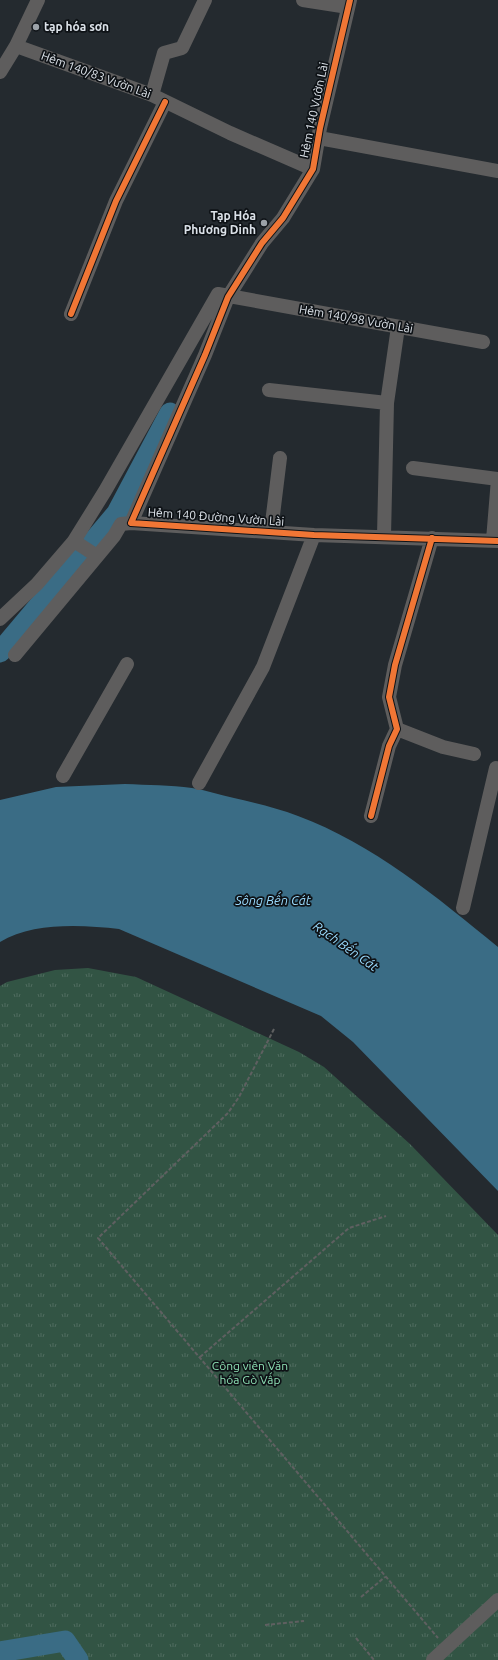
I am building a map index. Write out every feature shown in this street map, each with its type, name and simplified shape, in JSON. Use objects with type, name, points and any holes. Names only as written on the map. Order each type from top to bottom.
[{"type":"street","points":[[0,72],[16,46],[38,0]]},
{"type":"street","points":[[152,95],[164,53],[182,48],[205,0]]},
{"type":"street","points":[[303,0],[349,4]]},
{"type":"street","name":"Hẻm 140 Vườn Lài","points":[[228,297],[262,243],[283,218],[313,169],[320,128],[349,4]]},
{"type":"street","name":"Hẻm 140/83 Vườn Lài","points":[[16,46],[152,95],[313,169]]},
{"type":"street","points":[[71,314],[116,201],[165,102]]},
{"type":"street","points":[[319,138],[498,171]]},
{"type":"street","points":[[0,619],[37,584],[76,542],[218,294],[228,297]]},
{"type":"street","name":"Hẻm 140/98 Vườn Lài","points":[[228,297],[483,342]]},
{"type":"street","name":"Hẻm 140 Đường Vườn Lài","points":[[228,297],[205,355],[131,523],[314,535],[495,540]]},
{"type":"street","points":[[384,536],[387,404],[398,327]]},
{"type":"street","points":[[269,390],[387,404]]},
{"type":"street","points":[[271,532],[280,458]]},
{"type":"street","points":[[414,468],[498,479],[495,540]]},
{"type":"street","points":[[15,655],[121,524],[131,523]]},
{"type":"street","points":[[199,783],[263,667],[314,535]]},
{"type":"street","points":[[371,816],[389,746],[397,729],[389,697],[395,665],[432,538]]},
{"type":"street","points":[[76,542],[95,555]]},
{"type":"street","points":[[63,776],[127,664]]},
{"type":"street","points":[[397,729],[443,747],[474,754]]},
{"type":"street","points":[[463,908],[496,768]]},
{"type":"street","points":[[433,1660],[498,1600]]},
{"type":"path","points":[[274,1029],[239,1097],[228,1113],[98,1238],[446,1648]]},
{"type":"path","points":[[200,1357],[349,1228],[386,1216]]},
{"type":"path","points":[[362,1597],[386,1577]]},
{"type":"path","points":[[265,1625],[304,1621]]},
{"type":"path","points":[[356,1638],[374,1660]]},
{"type":"green space","name":"Công viên Văn hóa Gò Vấp","points":[[88,968],[136,977],[299,1052],[324,1067],[410,1144],[498,1235],[498,1660],[0,1660],[0,986],[7,982],[55,970]]},
{"type":"water","name":"Sông Bến Cát","points":[[125,784],[175,786],[202,790],[282,811],[326,828],[352,841],[403,873],[452,909],[498,947],[498,1191],[353,1042],[321,1016],[119,929],[58,926],[27,931],[0,942],[0,800],[56,787]]},
{"type":"waterway","points":[[0,652],[117,513],[170,413]]},
{"type":"waterway","points":[[0,1652],[65,1641],[78,1660]]},
{"type":"cycle path","points":[[350,0],[320,128],[313,169],[283,218],[262,243],[228,297],[205,355],[131,523],[314,535],[498,541]]},
{"type":"cycle path","points":[[71,314],[116,201],[165,102]]},
{"type":"cycle path","points":[[371,816],[389,746],[397,729],[389,697],[395,665],[432,538]]},
{"type":"place","name":"tạp hóa sơn","points":[[36,27]]},
{"type":"place","name":"Tạp Hóa Phương Dinh","points":[[264,223]]},
{"type":"water label","name":"Rạch Bến Cát","points":[[346,946]]}]
